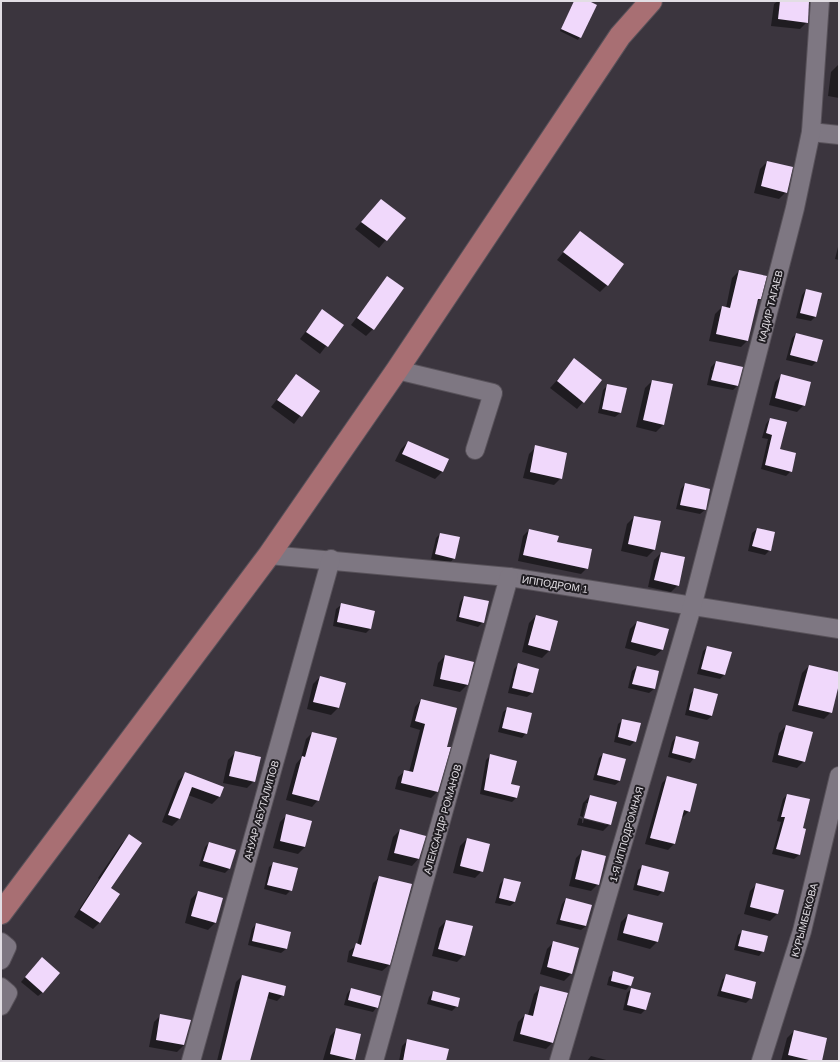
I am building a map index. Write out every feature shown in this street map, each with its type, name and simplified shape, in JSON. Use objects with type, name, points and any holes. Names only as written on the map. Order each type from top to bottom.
[{"type":"main road","points":[[620,36],[633,1]]},
{"type":"main road","points":[[1,913],[269,555],[398,370],[620,36],[651,1]]},
{"type":"street","name":"КАДИР ТАГАЕВ","points":[[692,607],[795,208],[810,132],[820,1]]},
{"type":"street","points":[[810,132],[839,135]]},
{"type":"street","points":[[398,370],[494,393],[475,450]]},
{"type":"street","name":"ИППОДРОМ 1","points":[[269,555],[331,559],[509,577],[839,629]]},
{"type":"street","name":"АНУАР АБУТАЛИПОВ","points":[[191,1061],[331,559]]},
{"type":"street","name":"АЛЕКСАНДР РОМАНОВ","points":[[374,1061],[509,577]]},
{"type":"street","name":"1-Я ИППОДРОМНАЯ","points":[[559,1061],[692,607]]},
{"type":"street","name":"КУРЫМБЕКОВА","points":[[761,1061],[802,931],[839,776]]},
{"type":"street","points":[[1,942],[7,947],[1,960]]},
{"type":"street","points":[[1,987],[8,993],[1,1006]]},
{"type":"building","points":[[574,1],[589,1],[597,5],[581,38],[561,29]]},
{"type":"building","points":[[780,1],[809,1],[808,23],[778,19]]},
{"type":"building","points":[[767,161],[793,167],[787,193],[761,186]]},
{"type":"building","points":[[381,199],[406,218],[387,241],[361,222]]},
{"type":"building","points":[[580,231],[624,264],[608,286],[563,252]]},
{"type":"building","points":[[739,270],[767,276],[761,299],[758,299],[748,341],[716,334],[722,306],[730,308]]},
{"type":"building","points":[[387,276],[404,288],[374,330],[357,318]]},
{"type":"building","points":[[806,289],[822,293],[816,317],[800,313]]},
{"type":"building","points":[[322,309],[344,325],[328,347],[306,332]]},
{"type":"building","points":[[796,333],[823,340],[817,362],[790,355]]},
{"type":"building","points":[[574,358],[602,380],[584,403],[557,381]]},
{"type":"building","points":[[716,361],[743,367],[738,386],[711,380]]},
{"type":"building","points":[[296,374],[320,391],[302,417],[277,400]]},
{"type":"building","points":[[781,374],[811,382],[805,406],[775,398]]},
{"type":"building","points":[[652,380],[673,384],[664,425],[643,420]]},
{"type":"building","points":[[607,384],[627,388],[621,413],[602,409]]},
{"type":"building","points":[[770,418],[787,422],[780,449],[796,453],[792,472],[765,465],[772,435],[766,433]]},
{"type":"building","points":[[408,441],[449,459],[443,472],[402,454]]},
{"type":"building","points":[[535,445],[567,453],[562,479],[530,472]]},
{"type":"building","points":[[685,483],[710,489],[706,510],[680,505]]},
{"type":"building","points":[[634,516],[661,521],[655,550],[628,544]]},
{"type":"building","points":[[757,528],[775,532],[771,551],[752,546]]},
{"type":"building","points":[[529,529],[559,536],[557,542],[592,549],[588,569],[523,555]]},
{"type":"building","points":[[440,533],[460,537],[455,559],[435,554]]},
{"type":"building","points":[[661,552],[685,557],[679,586],[654,580]]},
{"type":"building","points":[[464,596],[489,601],[484,623],[459,617]]},
{"type":"building","points":[[341,603],[375,611],[371,629],[337,622]]},
{"type":"building","points":[[536,615],[558,621],[550,651],[528,645]]},
{"type":"building","points":[[637,621],[669,629],[663,650],[631,642]]},
{"type":"building","points":[[707,646],[732,652],[725,675],[701,669]]},
{"type":"building","points":[[445,655],[474,662],[468,685],[440,679]]},
{"type":"building","points":[[518,663],[539,669],[533,693],[512,688]]},
{"type":"building","points":[[809,665],[839,672],[839,684],[832,713],[798,705]]},
{"type":"building","points":[[637,666],[659,671],[655,689],[632,684]]},
{"type":"building","points":[[320,676],[346,683],[339,708],[313,702]]},
{"type":"building","points":[[694,688],[718,694],[712,716],[689,710]]},
{"type":"building","points":[[421,699],[457,708],[447,747],[451,747],[438,792],[401,783],[404,770],[413,772],[425,724],[415,721]]},
{"type":"building","points":[[507,707],[532,713],[527,734],[502,728]]},
{"type":"building","points":[[622,719],[641,723],[636,742],[618,737]]},
{"type":"building","points":[[786,725],[813,732],[805,762],[778,755]]},
{"type":"building","points":[[312,732],[337,738],[319,801],[292,794],[302,756],[305,757]]},
{"type":"building","points":[[676,736],[699,742],[695,759],[672,753]]},
{"type":"building","points":[[235,751],[261,757],[255,782],[229,776]]},
{"type":"building","points":[[603,753],[626,759],[620,781],[597,775]]},
{"type":"building","points":[[490,754],[517,761],[511,784],[520,786],[517,798],[484,790]]},
{"type":"building","points":[[185,772],[224,787],[220,797],[192,787],[180,819],[168,815]]},
{"type":"building","points":[[667,776],[697,784],[690,812],[684,810],[675,844],[650,838]]},
{"type":"building","points":[[787,794],[810,799],[803,828],[806,829],[800,855],[776,849],[785,817],[781,817]]},
{"type":"building","points":[[590,795],[617,802],[611,825],[584,818]]},
{"type":"building","points":[[286,814],[312,821],[305,847],[280,841]]},
{"type":"building","points":[[400,829],[426,836],[419,859],[394,853]]},
{"type":"building","points":[[129,834],[142,843],[111,888],[120,894],[100,923],[80,910]]},
{"type":"building","points":[[467,838],[490,844],[483,872],[460,866]]},
{"type":"building","points":[[209,842],[236,850],[230,869],[203,861]]},
{"type":"building","points":[[582,850],[606,856],[599,885],[575,879]]},
{"type":"building","points":[[273,862],[298,868],[292,891],[267,885]]},
{"type":"building","points":[[642,865],[669,872],[664,892],[637,885]]},
{"type":"building","points":[[379,876],[412,884],[390,965],[352,956],[356,943],[361,945]]},
{"type":"building","points":[[504,878],[521,882],[515,902],[499,898]]},
{"type":"building","points":[[756,883],[784,890],[778,914],[750,907]]},
{"type":"building","points":[[198,891],[223,898],[216,923],[191,916]]},
{"type":"building","points":[[566,898],[592,905],[586,926],[560,920]]},
{"type":"building","points":[[628,914],[663,923],[658,942],[623,933]]},
{"type":"building","points":[[446,920],[473,926],[465,956],[438,949]]},
{"type":"building","points":[[256,923],[291,932],[287,949],[252,941]]},
{"type":"building","points":[[742,930],[768,936],[764,952],[738,946]]},
{"type":"building","points":[[553,941],[579,948],[572,974],[547,967]]},
{"type":"building","points":[[42,957],[60,973],[43,993],[25,977]]},
{"type":"building","points":[[613,971],[634,977],[631,986],[611,981]]},
{"type":"building","points":[[726,974],[756,982],[752,999],[721,991]]},
{"type":"building","points":[[242,975],[286,986],[284,996],[269,992],[250,1061],[221,1061]]},
{"type":"building","points":[[540,986],[568,993],[553,1043],[520,1034],[525,1014],[533,1016]]},
{"type":"building","points":[[351,988],[381,996],[378,1008],[348,1000]]},
{"type":"building","points":[[631,988],[651,993],[646,1010],[627,1005]]},
{"type":"building","points":[[433,991],[460,998],[458,1007],[431,1000]]},
{"type":"building","points":[[160,1014],[191,1020],[184,1045],[156,1040]]},
{"type":"building","points":[[336,1028],[361,1034],[355,1060],[330,1054]]},
{"type":"building","points":[[794,1030],[827,1038],[822,1061],[813,1061],[788,1055]]},
{"type":"building","points":[[407,1039],[449,1049],[446,1061],[403,1061]]}]
